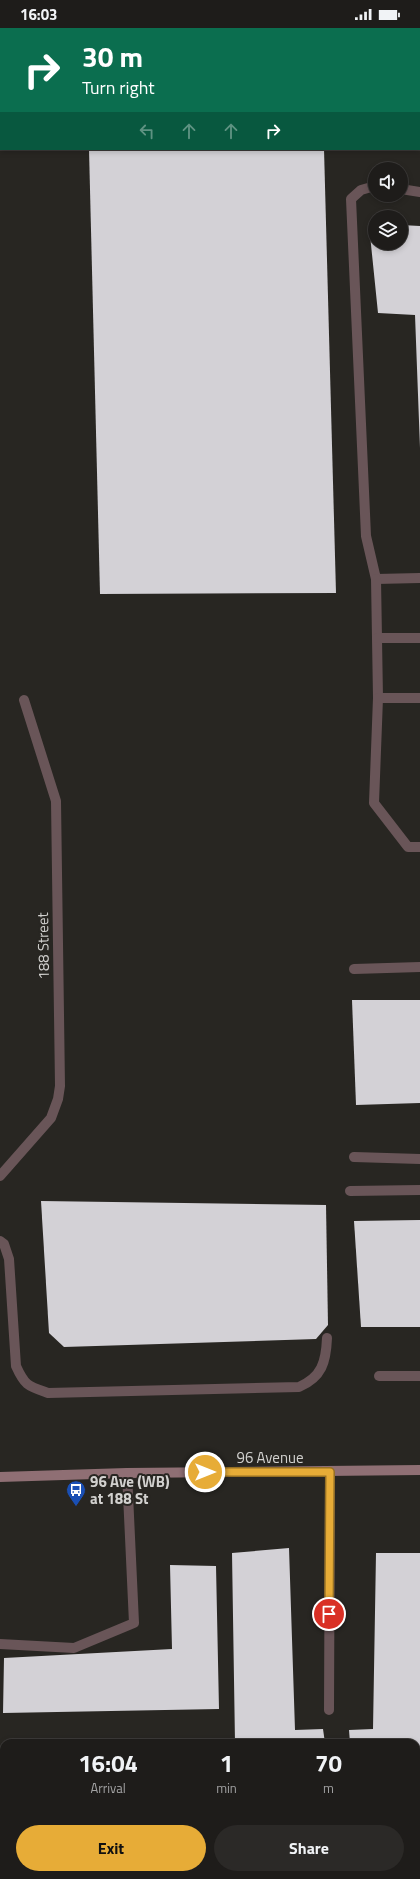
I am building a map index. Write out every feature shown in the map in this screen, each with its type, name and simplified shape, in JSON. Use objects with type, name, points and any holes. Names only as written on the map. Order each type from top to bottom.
[{"type":"main road","name":"96 Avenue","points":[[0,1477],[127,1473],[420,1470]]},
{"type":"street","points":[[368,188],[361,190],[350,199],[366,536],[376,579],[378,698],[374,803],[408,847],[420,847]]},
{"type":"street","points":[[408,190],[420,192]]},
{"type":"street","points":[[376,579],[420,578]]},
{"type":"street","points":[[377,638],[420,638]]},
{"type":"street","points":[[378,698],[420,698]]},
{"type":"street","name":"188 Street","points":[[0,1176],[51,1118],[58,1099],[60,1086],[56,801],[24,700]]},
{"type":"street","points":[[354,969],[420,967]]},
{"type":"street","points":[[354,1157],[420,1159]]},
{"type":"street","points":[[350,1191],[420,1190]]},
{"type":"street","points":[[0,1241],[4,1244],[9,1259],[16,1366],[23,1381],[34,1388],[48,1393],[299,1387],[313,1381],[326,1356],[327,1338]]},
{"type":"street","points":[[379,1376],[420,1376]]},
{"type":"street","points":[[329,1710],[330,1472]]},
{"type":"street","points":[[0,1644],[74,1648],[134,1623],[127,1473]]},
{"type":"building","points":[[89,150],[324,150],[336,593],[100,594]]},
{"type":"building","points":[[408,225],[420,226],[420,448],[415,315],[378,313],[372,250],[408,250]]},
{"type":"building","points":[[352,1000],[420,1000],[420,1103],[356,1105]]},
{"type":"building","points":[[41,1201],[326,1205],[328,1325],[316,1339],[64,1347],[49,1333]]},
{"type":"building","points":[[420,1220],[420,1327],[361,1327],[354,1221]]},
{"type":"building","points":[[289,1548],[295,1730],[323,1729],[324,1739],[235,1739],[232,1553]]},
{"type":"building","points":[[376,1553],[420,1553],[420,1739],[350,1739],[349,1730],[373,1729]]},
{"type":"building","points":[[170,1565],[216,1566],[219,1709],[3,1713],[4,1658],[172,1649]]},
{"type":"place","name":"96 Ave (WB) at 188 St","points":[[76,1507]]},
{"type":"route","points":[[205,1472],[330,1472],[329,1614]]}]
